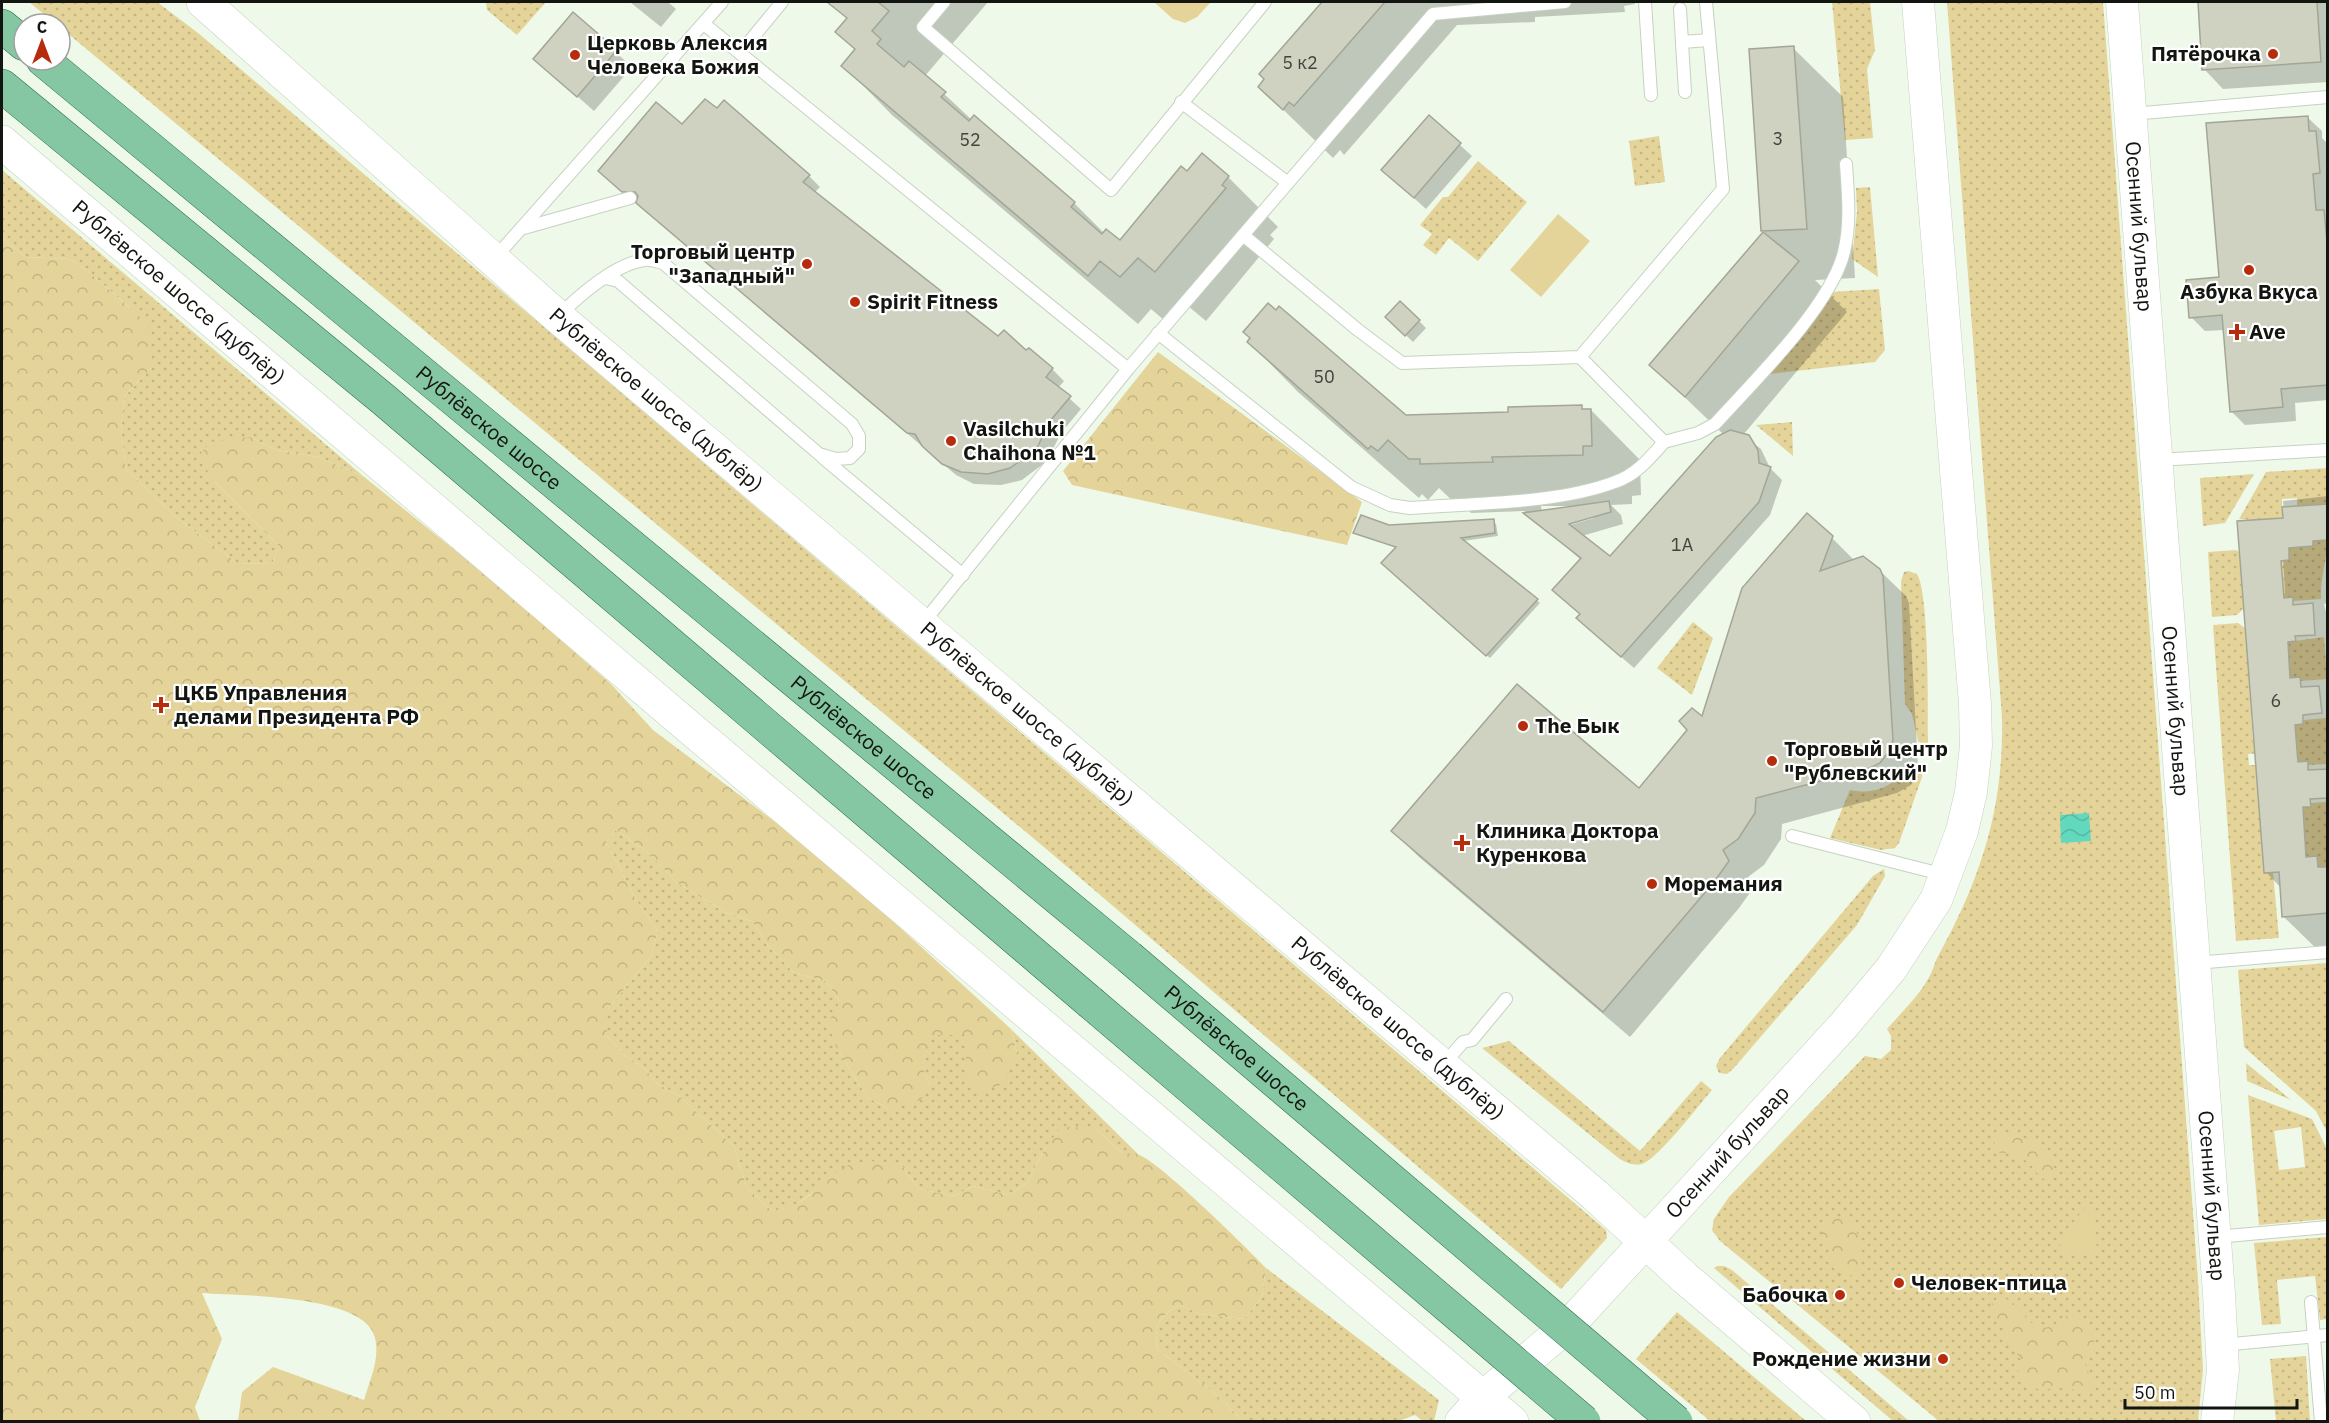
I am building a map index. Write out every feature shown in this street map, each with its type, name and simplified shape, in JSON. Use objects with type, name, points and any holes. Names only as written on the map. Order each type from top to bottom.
[{"type":"main road","name":"Рублёвское шоссе (дублёр)","points":[[203,2],[492,261],[1443,1065],[1595,1195],[1685,1278],[1854,1422]]},
{"type":"main road","name":"Рублёвское шоссе","points":[[58,72],[1129,957],[1676,1422]]},
{"type":"main road","points":[[2,86],[383,399],[1584,1422]]},
{"type":"main road","name":"Рублёвское шоссе (дублёр)","points":[[2,142],[681,721],[1512,1422]]},
{"type":"street","name":"Осенний бульвар","points":[[1461,1422],[1483,1397],[1536,1363],[1880,983],[1927,916],[1947,876],[1962,831],[1971,792],[1976,746],[1975,704],[1918,2]]},
{"type":"street","name":"Осенний бульвар","points":[[2121,2],[2215,1237],[2222,1344],[2222,1393],[2217,1422]]},
{"type":"lane","points":[[492,261],[722,2]]},
{"type":"lane","points":[[740,52],[782,2]]},
{"type":"lane","points":[[944,2],[922,27],[1111,190],[1265,2]]},
{"type":"lane","points":[[922,624],[1158,333],[1433,14],[1565,2]]},
{"type":"lane","points":[[1645,2],[1651,95]]},
{"type":"lane","points":[[1580,357],[1723,189],[1706,2]]},
{"type":"lane","points":[[1680,9],[1685,92]]},
{"type":"lane","points":[[704,24],[1128,369]]},
{"type":"lane","points":[[1682,42],[1710,40]]},
{"type":"lane","points":[[2130,114],[2328,97]]},
{"type":"lane","points":[[1181,102],[1288,183]]},
{"type":"lane","points":[[1158,333],[1352,487],[1390,505],[1410,508],[1564,495],[1617,482],[1644,466],[1664,442],[1698,433],[1715,424],[1811,313],[1831,281],[1844,253],[1849,218],[1846,164]]},
{"type":"lane","points":[[523,228],[630,198]]},
{"type":"lane","points":[[1243,235],[1358,330],[1402,363],[1580,357],[1664,442]]},
{"type":"lane","points":[[558,317],[580,294],[626,266],[645,260],[663,263],[852,424],[859,436],[860,449],[850,458],[836,459],[819,454]]},
{"type":"lane","points":[[606,278],[618,280],[963,575]]},
{"type":"lane","points":[[2157,460],[2328,450]]},
{"type":"lane","points":[[1792,836],[1947,876]]},
{"type":"lane","points":[[2195,963],[2328,952]]},
{"type":"lane","points":[[1443,1065],[1463,1042],[1472,1040],[1506,999]]},
{"type":"lane","points":[[2215,1237],[2328,1227]]},
{"type":"lane","points":[[1531,1288],[1571,1323]]},
{"type":"lane","points":[[2312,1302],[2321,1336],[2321,1422]]},
{"type":"lane","points":[[2222,1344],[2321,1336]]},
{"type":"green space","points":[[29,2],[157,2],[198,33],[1606,1230],[1607,1238],[1561,1289],[1051,853],[72,37],[72,12],[41,12]]},
{"type":"green space","points":[[486,2],[546,2],[517,35],[487,10]]},
{"type":"green space","points":[[1154,2],[1211,2],[1197,17],[1185,23],[1173,19]]},
{"type":"green space","points":[[1832,2],[1870,2],[1875,50],[1867,69],[1873,138],[1845,140]]},
{"type":"green space","points":[[1947,2],[2103,2],[2198,1280],[2203,1370],[2198,1421],[1939,1421],[1720,1241],[1712,1230],[1714,1219],[1729,1197],[1865,1056],[1881,1059],[1891,1050],[1891,1036],[1887,1029],[1914,999],[1931,974],[1966,900],[1987,842],[1994,812],[2002,750],[2002,717]]},
{"type":"green space","points":[[1659,136],[1665,182],[1635,186],[1629,141]]},
{"type":"green space","points":[[1478,161],[1527,202],[1478,261],[1449,238],[1436,255],[1423,245],[1432,234],[1420,225],[1443,197],[1448,197]]},
{"type":"green space","points":[[2,170],[363,476],[318,457],[277,450],[250,437],[215,482],[279,546],[272,564],[237,563],[175,516],[126,469],[121,430],[124,397],[153,366],[129,307],[89,272],[69,259],[26,257],[2,238]]},
{"type":"green space","points":[[1870,187],[1878,277],[1852,259],[1857,212],[1856,188]]},
{"type":"green space","points":[[1558,214],[1590,241],[1541,297],[1510,270]]},
{"type":"green space","name":"ЦКБ Управления делами Президента РФ","points":[[2,238],[26,257],[69,259],[89,272],[148,324],[153,366],[124,397],[121,430],[126,469],[175,516],[237,563],[272,564],[279,546],[215,482],[198,457],[210,442],[250,437],[277,450],[318,457],[363,476],[498,585],[611,684],[653,730],[826,860],[1011,1029],[1017,1053],[1003,1084],[979,1092],[966,1075],[966,1035],[933,1035],[922,1065],[929,1084],[921,1100],[889,1109],[867,1097],[836,1047],[828,1023],[840,1001],[825,981],[794,973],[766,943],[752,921],[725,912],[676,882],[651,855],[616,830],[606,842],[636,900],[658,931],[651,956],[607,1010],[607,1036],[624,1055],[643,1067],[658,1084],[678,1095],[734,1146],[747,1188],[771,1210],[784,1208],[804,1200],[845,1167],[858,1162],[872,1161],[900,1163],[919,1189],[954,1196],[973,1186],[1008,1195],[1027,1183],[1045,1148],[1062,1126],[1096,1129],[1123,1154],[1137,1154],[1163,1171],[1202,1205],[1266,1268],[1262,1297],[1244,1319],[1200,1314],[1180,1305],[1163,1317],[1156,1334],[1157,1349],[1215,1393],[1243,1421],[238,1421],[242,1392],[273,1367],[364,1400],[375,1362],[375,1338],[366,1324],[349,1313],[326,1305],[271,1297],[202,1293],[222,1339],[195,1407],[200,1421],[2,1421]]},
{"type":"green space","points":[[1879,289],[1885,350],[1875,362],[1769,374],[1816,318],[1832,292]]},
{"type":"green space","points":[[1158,352],[1362,502],[1347,545],[1072,485],[1063,471]]},
{"type":"green space","points":[[1792,422],[1793,456],[1756,425]]},
{"type":"green space","points":[[2327,468],[2327,504],[2297,506],[2297,498],[2282,499],[2283,520],[2256,522],[2239,519],[2266,472]]},
{"type":"green space","points":[[2254,474],[2225,523],[2203,526],[2200,478]]},
{"type":"green space","points":[[2327,540],[2321,599],[2293,601],[2292,597],[2284,598],[2281,561],[2289,560],[2289,548],[2313,546],[2313,541]]},
{"type":"green space","points":[[2236,550],[2239,552],[2241,576],[2246,576],[2248,601],[2243,601],[2243,609],[2237,615],[2212,617],[2208,552]]},
{"type":"green space","points":[[1904,572],[1917,574],[1924,603],[1928,744],[1924,746],[1918,741],[1912,714],[1905,704],[1901,581]]},
{"type":"green space","points":[[1693,622],[1713,638],[1692,695],[1657,668]]},
{"type":"green space","points":[[2238,623],[2245,628],[2247,658],[2255,658],[2249,683],[2253,742],[2261,742],[2262,753],[2248,754],[2249,765],[2256,765],[2273,872],[2279,938],[2236,941],[2213,625]]},
{"type":"green space","points":[[2324,637],[2327,679],[2300,681],[2300,677],[2290,678],[2288,642]]},
{"type":"green space","points":[[2327,718],[2327,764],[2308,765],[2308,761],[2298,762],[2295,725],[2303,724],[2303,720]]},
{"type":"green space","points":[[1914,765],[1922,771],[1922,777],[1899,843],[1895,848],[1881,850],[1830,838],[1850,790],[1870,791],[1882,788]]},
{"type":"green space","points":[[2327,802],[2327,867],[2318,867],[2306,857],[2303,807],[2311,807],[2311,803]]},
{"type":"green space","points":[[616,830],[651,855],[676,882],[725,912],[752,921],[766,943],[794,973],[825,981],[840,1001],[836,1047],[867,1097],[889,1109],[929,1084],[922,1065],[932,1035],[966,1035],[966,1075],[1017,1053],[1011,1029],[1138,1154],[1123,1154],[1096,1129],[1045,1148],[1027,1183],[1008,1195],[973,1186],[954,1196],[919,1189],[900,1163],[819,1188],[791,1208],[771,1210],[747,1188],[734,1146],[678,1095],[658,1084],[643,1067],[624,1055],[607,1036],[607,1010],[651,956],[658,931],[636,900],[606,842]]},
{"type":"green space","points":[[1884,869],[1885,876],[1857,925],[1733,1069],[1727,1074],[1719,1073],[1716,1066],[1720,1058],[1873,876]]},
{"type":"green space","points":[[2328,963],[2327,1132],[2316,1111],[2244,1047],[2238,970]]},
{"type":"green space","points":[[1509,1041],[1640,1151],[1701,1081],[1712,1090],[1657,1153],[1642,1164],[1631,1164],[1619,1158],[1482,1048]]},
{"type":"green space","points":[[2246,1063],[2291,1100],[2247,1081]]},
{"type":"green space","points":[[2248,1095],[2312,1119],[2327,1149],[2327,1219],[2259,1225]],"holes":[[[2301,1127],[2305,1167],[2279,1170],[2274,1131]]]},
{"type":"green space","points":[[1993,1133],[2014,1135],[2033,1142],[2047,1156],[2057,1176],[2041,1179],[2023,1158],[1996,1153]]},
{"type":"green space","points":[[2094,1204],[2097,1252],[2061,1254],[2060,1239],[2087,1205]]},
{"type":"green space","points":[[1840,1216],[1853,1226],[1861,1242],[1862,1260],[1855,1275],[1843,1275],[1836,1272],[1822,1235],[1824,1222]]},
{"type":"green space","points":[[2327,1237],[2327,1319],[2320,1320],[2315,1276],[2277,1280],[2281,1324],[2262,1325],[2254,1243]]},
{"type":"green space","points":[[1724,1266],[1732,1270],[1909,1421],[1893,1421],[1714,1268]]},
{"type":"green space","points":[[1266,1268],[1439,1400],[1434,1421],[1423,1421],[1415,1415],[1396,1422],[1243,1421],[1215,1393],[1157,1349],[1156,1334],[1160,1322],[1167,1313],[1180,1305],[1200,1314],[1244,1319],[1262,1297]]},
{"type":"green space","points":[[1999,1298],[2013,1303],[2028,1320],[2040,1327],[2052,1326],[2069,1315],[2079,1317],[2091,1326],[2095,1346],[2085,1364],[2094,1385],[2090,1394],[2067,1388],[2036,1389],[2020,1380],[2018,1373],[2021,1360],[2008,1345],[2005,1328],[1991,1313],[1992,1302]]},
{"type":"green space","points":[[1677,1312],[1806,1421],[1710,1421],[1636,1359]]},
{"type":"green space","points":[[2306,1356],[2310,1421],[2276,1421],[2270,1359]]},
{"type":"water","points":[[2089,813],[2091,841],[2061,843],[2060,815]]},
{"type":"building","points":[[827,2],[878,2],[889,11],[872,31],[881,39],[877,44],[904,67],[909,61],[946,92],[941,97],[969,121],[974,115],[1075,202],[1071,207],[1102,234],[1106,229],[1120,240],[1181,166],[1187,171],[1202,153],[1229,176],[1222,185],[1226,188],[1155,272],[1138,258],[1120,277],[1100,261],[1088,276],[841,66],[855,49],[835,32],[847,18]]},
{"type":"building","points":[[1322,2],[1385,2],[1294,106],[1289,102],[1283,110],[1258,87],[1264,79],[1259,74]]},
{"type":"building","points":[[2198,2],[2317,2],[2321,62],[2202,70]]},
{"type":"building","name":"Церковь Алексия Человека Божия","points":[[573,12],[617,50],[577,97],[533,59]]},
{"type":"building","points":[[1794,46],[1807,229],[1761,231],[1749,49]]},
{"type":"building","name":"Торговый центр \"Западный\"","points":[[705,99],[717,108],[724,100],[810,175],[803,182],[998,336],[1004,330],[1026,350],[1029,348],[1053,368],[1046,377],[1071,396],[1050,421],[1036,450],[1010,468],[988,474],[961,472],[942,464],[922,446],[915,434],[907,433],[636,203],[638,196],[635,192],[622,192],[598,171],[656,102],[682,124]]},
{"type":"building","points":[[1429,115],[1461,143],[1414,198],[1381,170]]},
{"type":"building","name":"Азбука Вкуса","points":[[2308,116],[2309,131],[2316,131],[2320,173],[2313,174],[2316,210],[2324,210],[2328,253],[2328,385],[2281,389],[2283,407],[2230,412],[2222,315],[2189,318],[2186,280],[2219,277],[2206,123]]},
{"type":"building","points":[[1763,232],[1799,261],[1685,397],[1649,365]]},
{"type":"building","points":[[1400,301],[1420,320],[1405,336],[1385,317]]},
{"type":"building","points":[[1268,303],[1276,310],[1279,306],[1406,415],[1508,412],[1508,407],[1582,405],[1582,409],[1591,409],[1592,446],[1583,446],[1583,455],[1492,457],[1493,462],[1420,464],[1420,459],[1409,459],[1388,440],[1378,451],[1371,446],[1368,449],[1247,342],[1250,338],[1243,332]]},
{"type":"building","points":[[1730,430],[1749,435],[1758,450],[1759,463],[1771,467],[1759,502],[1621,657],[1576,618],[1580,614],[1552,590],[1581,558],[1523,513],[1609,501],[1611,512],[1569,524],[1610,556],[1716,437]]},
{"type":"building","points":[[2328,504],[2328,540],[2313,541],[2313,546],[2289,548],[2289,560],[2281,561],[2284,598],[2293,597],[2293,605],[2313,603],[2315,635],[2295,636],[2296,641],[2288,642],[2290,678],[2300,677],[2301,687],[2319,686],[2322,713],[2303,715],[2303,724],[2295,725],[2298,762],[2308,761],[2308,770],[2328,769],[2328,798],[2310,799],[2311,807],[2303,807],[2306,857],[2317,856],[2318,867],[2328,867],[2328,913],[2282,917],[2279,872],[2264,873],[2237,521],[2283,518],[2282,507]]},
{"type":"building","name":"Торговый центр \"Рублевский\"","points":[[1807,513],[1833,536],[1820,571],[1863,556],[1880,569],[1883,576],[1893,740],[1889,751],[1880,763],[1870,768],[1756,798],[1755,813],[1738,839],[1723,850],[1729,861],[1714,882],[1603,1012],[1391,831],[1517,684],[1639,788],[1687,730],[1679,721],[1692,708],[1702,716],[1742,588]]},
{"type":"building","points":[[1361,515],[1389,525],[1494,519],[1495,533],[1461,538],[1538,599],[1486,656],[1381,563],[1396,547],[1353,533]]},
{"type":"place","name":"Пятёрочка","points":[[2273,54]]},
{"type":"place","name":"Церковь Алексия Человека Божия","points":[[575,55]]},
{"type":"place","name":"Торговый центр \"Западный\"","points":[[807,264]]},
{"type":"place","name":"Азбука Вкуса","points":[[2249,270]]},
{"type":"place","name":"Spirit Fitness","points":[[855,302]]},
{"type":"place","name":"Ave","points":[[2237,332]]},
{"type":"place","name":"Vasilchuki Chaihona №1","points":[[951,441]]},
{"type":"place","name":"ЦКБ Управления делами Президента РФ","points":[[161,705]]},
{"type":"place","name":"The Бык","points":[[1523,726]]},
{"type":"place","name":"Торговый центр \"Рублевский\"","points":[[1772,761]]},
{"type":"place","name":"Клиника Доктора Куренкова","points":[[1462,843]]},
{"type":"place","name":"Моремания","points":[[1652,884]]},
{"type":"place","name":"Человек-птица","points":[[1899,1283]]},
{"type":"place","name":"Бабочка","points":[[1840,1295]]},
{"type":"place","name":"Рождение жизни","points":[[1943,1359]]}]
